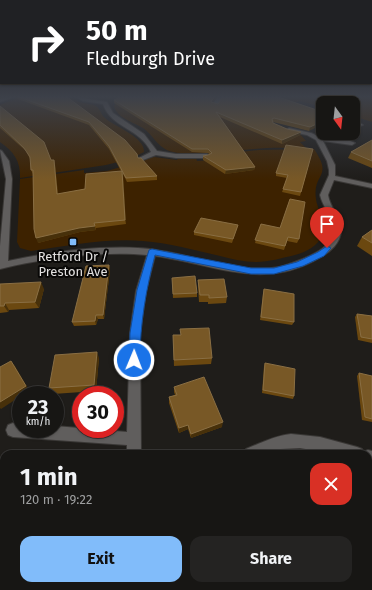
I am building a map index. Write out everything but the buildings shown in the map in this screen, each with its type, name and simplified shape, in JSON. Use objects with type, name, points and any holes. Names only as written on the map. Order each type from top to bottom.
[{"type":"street","points":[[124,125],[141,134],[147,140],[155,153]]},
{"type":"street","points":[[282,127],[296,132],[316,136]]},
{"type":"street","points":[[0,152],[4,156],[8,167],[9,179],[2,265],[43,258],[125,250],[152,252],[251,271],[274,271],[300,264],[321,254],[333,243],[337,232],[335,221],[324,194],[331,177],[332,167],[329,158],[322,149],[326,140]]},
{"type":"street","points":[[333,140],[352,143]]},
{"type":"street","points":[[141,159],[155,153],[176,156],[207,156]]},
{"type":"street","points":[[331,177],[372,186]]},
{"type":"street","points":[[0,180],[9,179]]},
{"type":"street","points":[[134,450],[135,333],[141,290],[152,252]]},
{"type":"street","points":[[64,434],[134,439]]},
{"type":"street","points":[[261,450],[280,442],[299,441],[315,442],[343,450]]},
{"type":"shaded area","points":[[0,125],[116,125],[135,137],[143,147],[144,152],[130,159],[106,165],[20,178],[18,162],[9,149],[0,142]]},
{"type":"shaded area","points":[[136,125],[273,125],[300,134],[306,141],[300,142],[306,148],[267,148],[195,154],[173,152],[165,149],[146,130]]},
{"type":"shaded area","points":[[314,149],[320,158],[322,165],[321,175],[317,184],[316,199],[323,221],[324,230],[321,238],[315,245],[299,254],[271,261],[252,262],[172,245],[143,241],[129,240],[101,242],[31,251],[20,248],[17,242],[20,179],[84,170],[84,173],[107,171],[154,157],[177,160],[178,158],[196,158],[197,161],[213,160],[222,154],[259,150]]},
{"type":"place","name":"Retford Dr / Preston Ave","points":[[73,242]]},
{"type":"route","points":[[134,360],[135,333],[141,290],[152,252],[251,271],[274,271],[300,264],[321,254],[327,248]]}]
